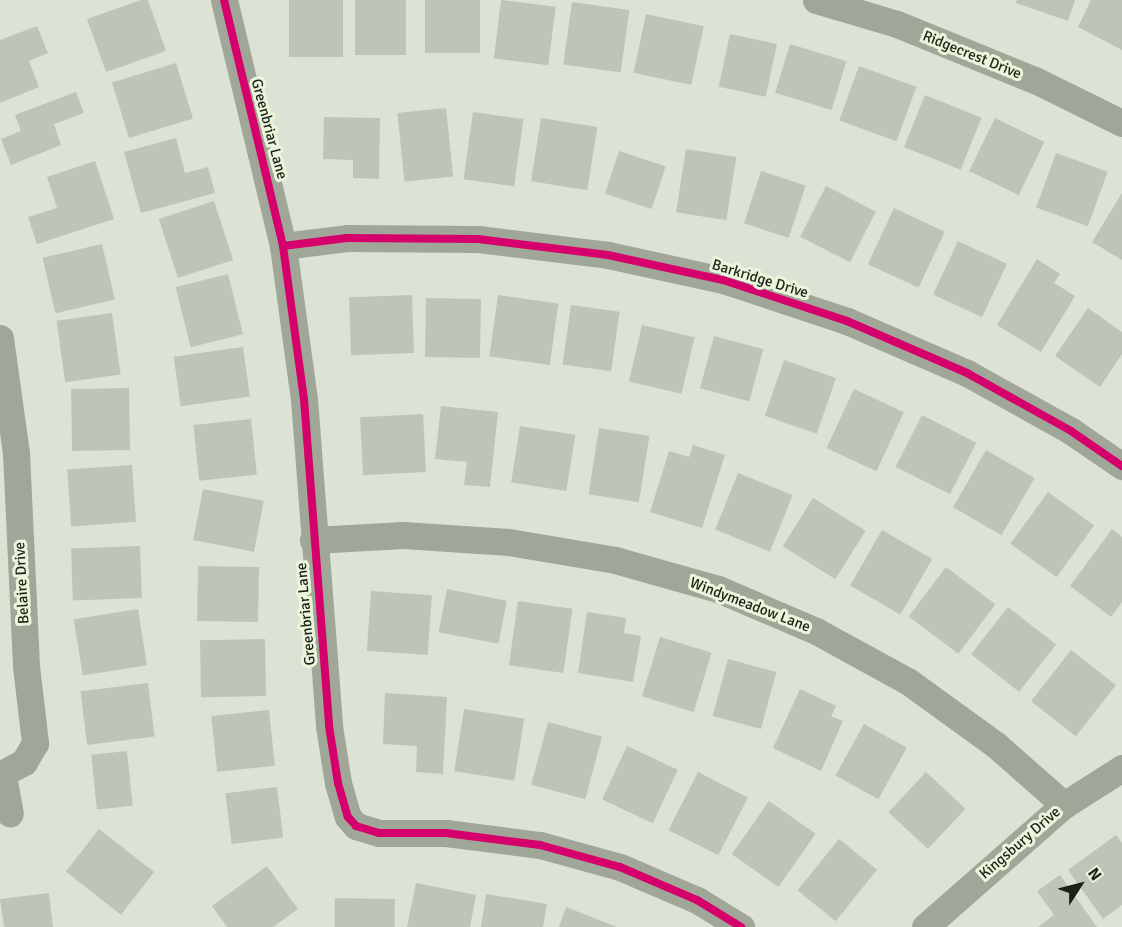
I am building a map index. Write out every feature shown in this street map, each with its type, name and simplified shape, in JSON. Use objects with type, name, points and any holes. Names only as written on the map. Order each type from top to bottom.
[{"type":"street","name":"Greenbriar Lane","points":[[224,0],[283,246],[304,399],[313,540],[333,749],[342,801],[356,826],[379,833],[446,832],[540,845],[620,867],[697,900],[741,927]]},
{"type":"street","name":"Ridgecrest Drive","points":[[816,0],[897,24],[1036,81],[1122,123]]},
{"type":"street","name":"Barkridge Drive","points":[[283,246],[347,238],[478,239],[608,255],[723,280],[847,321],[967,373],[1071,430],[1122,466]]},
{"type":"street","name":"Belaire Drive","points":[[0,338],[16,453],[26,666],[34,743],[24,762],[1,775],[10,813]]},
{"type":"street","name":"Windymeadow Lane","points":[[313,540],[403,535],[509,542],[615,560],[718,589],[816,631],[909,682],[996,745],[1064,805]]},
{"type":"street","name":"Kingsbury Drive","points":[[925,927],[1064,805],[1122,768]]},
{"type":"building","points":[[141,0],[148,0],[166,51],[106,72],[87,19]]},
{"type":"building","points":[[289,0],[343,0],[343,57],[289,57]]},
{"type":"building","points":[[355,0],[406,0],[406,55],[355,55]]},
{"type":"building","points":[[425,0],[480,0],[480,53],[425,53]]},
{"type":"building","points":[[501,0],[556,7],[548,65],[494,59]]},
{"type":"building","points":[[1017,0],[1075,0],[1068,21],[1016,3]]},
{"type":"building","points":[[1091,0],[1122,0],[1122,50],[1078,27]]},
{"type":"building","points":[[572,2],[629,10],[621,72],[563,64]]},
{"type":"building","points":[[646,14],[704,26],[691,85],[634,73]]},
{"type":"building","points":[[37,26],[48,53],[29,61],[39,87],[0,103],[0,40]]},
{"type":"building","points":[[730,34],[777,44],[766,97],[719,87]]},
{"type":"building","points":[[790,44],[846,61],[832,110],[775,93]]},
{"type":"building","points":[[176,63],[193,118],[129,138],[112,83]]},
{"type":"building","points":[[859,66],[916,87],[896,141],[839,121]]},
{"type":"building","points":[[76,92],[84,113],[54,124],[61,145],[11,165],[1,139],[21,131],[15,115]]},
{"type":"building","points":[[925,95],[982,118],[961,170],[904,147]]},
{"type":"building","points":[[446,108],[453,177],[404,182],[397,113]]},
{"type":"building","points":[[473,112],[524,119],[514,186],[464,179]]},
{"type":"building","points":[[324,117],[380,118],[379,179],[353,178],[353,160],[323,159]]},
{"type":"building","points":[[541,118],[597,127],[587,190],[531,181]]},
{"type":"building","points":[[995,118],[1044,142],[1019,195],[969,171]]},
{"type":"building","points":[[176,138],[185,173],[208,167],[215,193],[141,213],[124,152]]},
{"type":"building","points":[[686,149],[736,157],[726,220],[676,212]]},
{"type":"building","points":[[619,151],[666,166],[652,209],[605,194]]},
{"type":"building","points":[[1056,153],[1108,172],[1088,226],[1036,208]]},
{"type":"building","points":[[95,161],[114,219],[37,244],[28,217],[57,208],[47,177]]},
{"type":"building","points":[[761,171],[806,186],[789,238],[744,223]]},
{"type":"building","points":[[826,186],[876,211],[850,262],[800,237]]},
{"type":"building","points":[[1122,193],[1122,260],[1092,242]]},
{"type":"building","points":[[214,201],[233,260],[178,278],[159,219]]},
{"type":"building","points":[[894,208],[945,232],[919,288],[868,264]]},
{"type":"building","points":[[958,241],[1007,264],[982,317],[933,294]]},
{"type":"building","points":[[102,244],[115,300],[55,313],[43,258]]},
{"type":"building","points":[[1037,259],[1060,274],[1054,283],[1075,296],[1041,352],[997,325]]},
{"type":"building","points":[[228,274],[243,334],[191,347],[176,287]]},
{"type":"building","points":[[412,295],[414,353],[351,355],[349,297]]},
{"type":"building","points":[[498,295],[558,303],[550,365],[489,356]]},
{"type":"building","points":[[426,298],[481,299],[480,358],[425,357]]},
{"type":"building","points":[[571,305],[620,312],[611,371],[563,364]]},
{"type":"building","points":[[1088,308],[1122,332],[1122,354],[1100,387],[1055,356]]},
{"type":"building","points":[[112,313],[121,374],[65,382],[57,321]]},
{"type":"building","points":[[642,325],[695,337],[682,394],[629,382]]},
{"type":"building","points":[[714,336],[763,349],[749,401],[700,388]]},
{"type":"building","points":[[243,347],[250,397],[181,406],[174,357]]},
{"type":"building","points":[[784,360],[836,378],[817,434],[765,416]]},
{"type":"building","points":[[129,388],[130,450],[72,451],[71,389]]},
{"type":"building","points":[[854,389],[904,412],[876,471],[827,448]]},
{"type":"building","points":[[441,406],[498,412],[490,487],[464,485],[467,462],[435,459]]},
{"type":"building","points":[[423,414],[426,472],[363,475],[360,417]]},
{"type":"building","points":[[922,415],[976,443],[950,494],[896,467]]},
{"type":"building","points":[[251,419],[257,475],[199,481],[193,425]]},
{"type":"building","points":[[520,426],[575,435],[566,491],[511,482]]},
{"type":"building","points":[[599,428],[649,436],[639,502],[589,494]]},
{"type":"building","points":[[693,445],[725,455],[702,528],[650,512],[669,451],[689,457]]},
{"type":"building","points":[[986,450],[1034,478],[1001,535],[953,507]]},
{"type":"building","points":[[132,465],[136,522],[71,526],[67,470]]},
{"type":"building","points":[[738,473],[793,495],[770,552],[715,530]]},
{"type":"building","points":[[203,489],[264,501],[254,552],[193,540]]},
{"type":"building","points":[[1048,492],[1094,526],[1056,577],[1010,544]]},
{"type":"building","points":[[813,498],[866,531],[835,579],[783,546]]},
{"type":"building","points":[[1112,529],[1122,537],[1122,602],[1111,617],[1070,586]]},
{"type":"building","points":[[882,530],[932,559],[900,614],[850,585]]},
{"type":"building","points":[[140,546],[142,598],[73,600],[71,548]]},
{"type":"building","points":[[198,566],[259,567],[258,622],[197,621]]},
{"type":"building","points":[[946,567],[996,604],[958,654],[909,617]]},
{"type":"building","points":[[447,589],[507,601],[498,644],[439,632]]},
{"type":"building","points":[[371,591],[432,595],[428,655],[367,651]]},
{"type":"building","points":[[518,601],[572,609],[563,673],[509,665]]},
{"type":"building","points":[[1008,607],[1056,645],[1019,692],[971,654]]},
{"type":"building","points":[[138,609],[147,665],[83,675],[74,619]]},
{"type":"building","points":[[587,612],[626,618],[624,633],[641,636],[633,682],[578,673]]},
{"type":"building","points":[[660,637],[712,653],[694,712],[642,696]]},
{"type":"building","points":[[265,639],[266,696],[201,697],[200,640]]},
{"type":"building","points":[[1071,650],[1116,685],[1076,736],[1031,701]]},
{"type":"building","points":[[728,659],[776,672],[761,729],[713,716]]},
{"type":"building","points":[[148,683],[155,737],[87,745],[81,691]]},
{"type":"building","points":[[800,689],[836,706],[831,716],[843,721],[821,771],[773,748]]},
{"type":"building","points":[[385,693],[447,697],[443,774],[416,772],[417,746],[383,744]]},
{"type":"building","points":[[464,709],[524,719],[514,781],[454,771]]},
{"type":"building","points":[[269,710],[275,766],[217,772],[211,716]]},
{"type":"building","points":[[548,722],[602,736],[585,799],[531,785]]},
{"type":"building","points":[[864,724],[907,748],[878,799],[835,776]]},
{"type":"building","points":[[627,746],[678,770],[653,823],[602,799]]},
{"type":"building","points":[[127,751],[133,806],[97,809],[91,755]]},
{"type":"building","points":[[698,772],[748,797],[718,855],[668,830]]},
{"type":"building","points":[[926,772],[965,809],[928,849],[888,812]]},
{"type":"building","points":[[277,787],[283,838],[232,844],[225,793]]},
{"type":"building","points":[[769,801],[816,834],[778,887],[732,854]]},
{"type":"building","points":[[99,829],[154,872],[121,915],[66,872]]},
{"type":"building","points":[[1116,835],[1122,843],[1122,905],[1103,919],[1068,870]]},
{"type":"building","points":[[839,839],[877,870],[836,921],[797,890]]},
{"type":"building","points":[[267,866],[298,909],[273,927],[227,927],[212,906]]},
{"type":"building","points":[[1060,875],[1097,927],[1038,927],[1054,915],[1037,891]]},
{"type":"building","points":[[416,883],[476,895],[470,927],[407,927]]},
{"type":"building","points":[[49,893],[53,927],[4,927],[0,899]]},
{"type":"building","points":[[486,894],[547,904],[543,927],[481,927]]},
{"type":"building","points":[[335,898],[395,899],[395,927],[334,927]]},
{"type":"building","points":[[566,907],[617,927],[559,927]]},
{"type":"cycle path","points":[[224,0],[283,246],[304,399],[329,726],[338,783],[348,817],[356,826],[379,833],[446,833],[540,845],[620,867],[697,900],[741,927]]},
{"type":"cycle path","points":[[283,246],[347,238],[478,239],[608,255],[723,280],[847,321],[967,373],[1071,431],[1122,466]]}]
